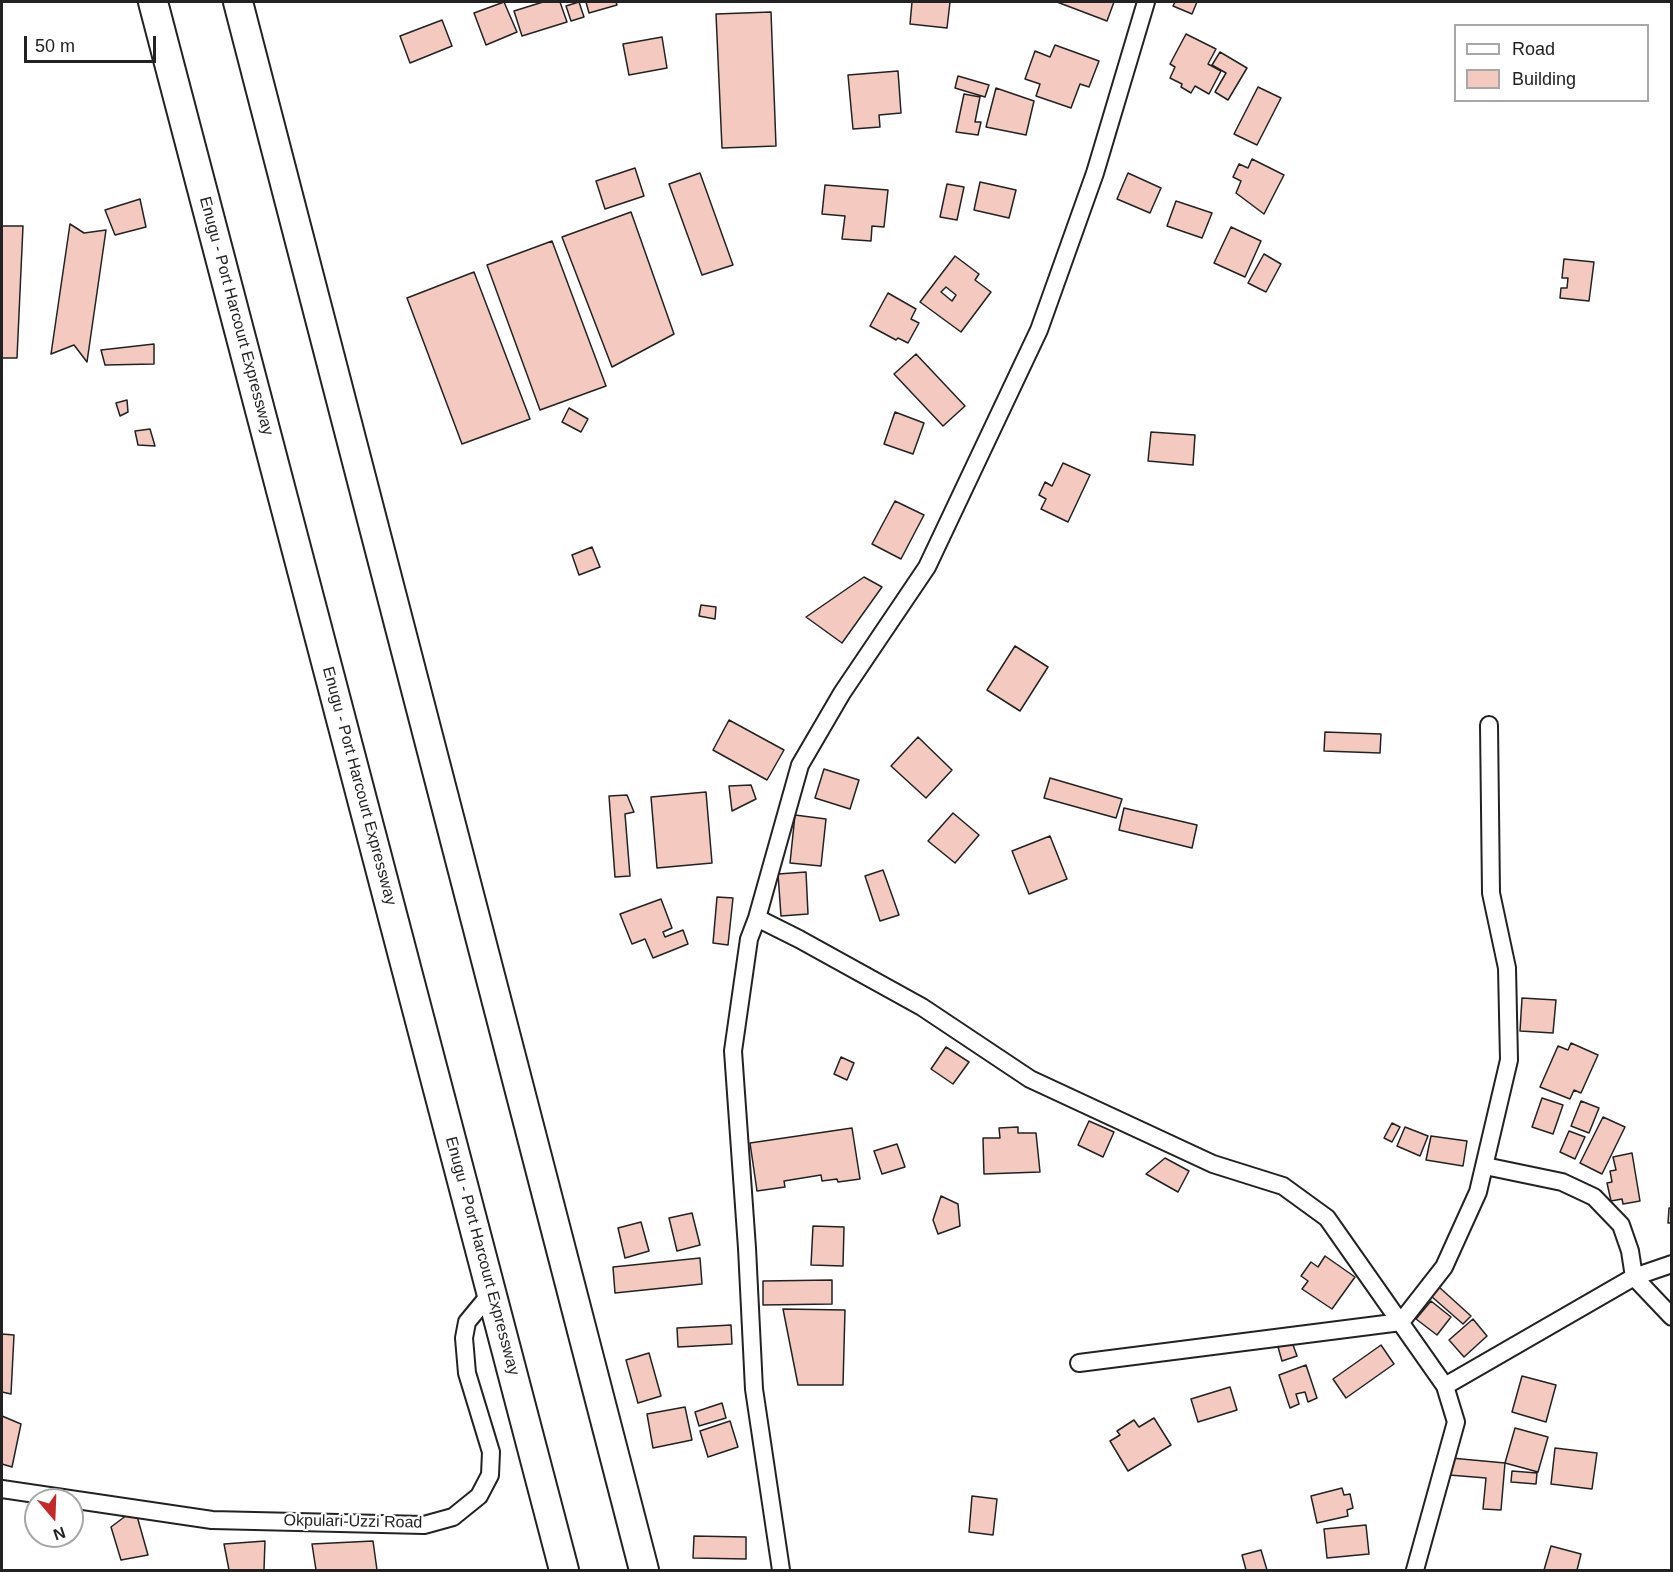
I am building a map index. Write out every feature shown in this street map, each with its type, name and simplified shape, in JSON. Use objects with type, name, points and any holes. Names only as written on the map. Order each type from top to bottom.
[{"type":"highway","name":"Enugu - Port Harcourt Expressway","points":[[153,2],[564,1570]]},
{"type":"highway","points":[[238,2],[644,1570]]},
{"type":"street","points":[[781,1570],[754,1389],[733,1051],[749,939],[800,765],[842,693],[927,567],[1039,330],[1095,173],[1146,2]]},
{"type":"street","points":[[1079,1363],[1401,1322],[1444,1267],[1478,1192],[1509,1060],[1507,968],[1491,893],[1489,725]]},
{"type":"street","points":[[757,918],[922,1006],[1030,1079],[1213,1164],[1283,1186],[1327,1218],[1445,1386],[1456,1422],[1415,1570]]},
{"type":"street","points":[[1485,1166],[1562,1182],[1594,1197],[1621,1225],[1630,1251],[1634,1277],[1671,1317]]},
{"type":"street","points":[[1445,1386],[1634,1277],[1671,1264]]},
{"type":"street","name":"Okpulari-Uzzi Road","points":[[2,1489],[212,1520],[424,1525],[453,1517],[479,1496],[490,1475],[491,1452],[467,1373],[464,1338],[467,1322],[491,1293]]},
{"type":"building","points":[[504,2],[517,32],[486,45],[474,13]]},
{"type":"building","points":[[543,2],[560,2],[567,22],[522,36],[514,11]]},
{"type":"building","points":[[579,2],[584,17],[571,21],[566,6]]},
{"type":"building","points":[[586,2],[616,2],[617,5],[589,13]]},
{"type":"building","points":[[912,2],[950,2],[947,28],[910,24]]},
{"type":"building","points":[[1057,2],[1114,2],[1107,21]]},
{"type":"building","points":[[1175,2],[1197,2],[1192,14],[1173,6]]},
{"type":"building","points":[[771,12],[776,146],[722,148],[716,14]]},
{"type":"building","points":[[442,20],[452,46],[410,63],[400,36]]},
{"type":"building","points":[[1186,34],[1216,49],[1208,64],[1221,71],[1209,94],[1195,86],[1191,93],[1181,87],[1182,84],[1170,78],[1175,67],[1170,64]]},
{"type":"building","points":[[662,37],[667,68],[629,75],[623,44]]},
{"type":"building","points":[[1055,45],[1099,61],[1089,87],[1080,84],[1071,108],[1036,96],[1040,84],[1025,79],[1035,51],[1050,57]]},
{"type":"building","points":[[1220,52],[1247,68],[1228,100],[1215,92],[1226,73],[1212,65]]},
{"type":"building","points":[[898,71],[901,113],[879,115],[880,127],[853,129],[848,75]]},
{"type":"building","points":[[958,76],[989,85],[985,97],[955,88]]},
{"type":"building","points":[[1258,87],[1281,98],[1257,145],[1234,134]]},
{"type":"building","points":[[996,88],[1034,101],[1026,135],[986,127]]},
{"type":"building","points":[[964,94],[980,97],[975,122],[981,122],[978,135],[956,132]]},
{"type":"building","points":[[1252,159],[1284,175],[1264,214],[1236,193],[1241,181],[1233,177],[1239,164],[1248,168]]},
{"type":"building","points":[[635,168],[644,196],[605,209],[596,181]]},
{"type":"building","points":[[700,173],[733,265],[702,275],[669,184]]},
{"type":"building","points":[[1128,173],[1161,188],[1150,213],[1117,199]]},
{"type":"building","points":[[980,182],[1016,190],[1009,218],[974,210]]},
{"type":"building","points":[[947,184],[964,187],[957,220],[940,217]]},
{"type":"building","points":[[825,185],[888,190],[884,227],[872,226],[871,241],[842,239],[845,216],[822,214]]},
{"type":"building","points":[[140,199],[146,227],[115,235],[105,210]]},
{"type":"building","points":[[1176,201],[1212,213],[1202,238],[1167,226]]},
{"type":"building","points":[[631,212],[674,334],[612,367],[562,237]]},
{"type":"building","points":[[70,224],[84,233],[106,230],[87,362],[74,345],[51,354]]},
{"type":"building","points":[[2,226],[23,226],[17,358],[2,358]]},
{"type":"building","points":[[1231,227],[1261,241],[1245,277],[1214,263]]},
{"type":"building","points":[[552,241],[606,386],[540,410],[487,265]]},
{"type":"building","points":[[1264,254],[1281,264],[1266,292],[1248,283]]},
{"type":"building","points":[[955,256],[979,274],[975,280],[991,292],[961,332],[920,302]],"holes":[[[946,287],[956,295],[952,301],[941,292]]]},
{"type":"building","points":[[1564,259],[1594,262],[1589,301],[1560,298],[1561,288],[1567,288],[1568,278],[1562,278]]},
{"type":"building","points":[[474,272],[530,419],[462,444],[407,298]]},
{"type":"building","points":[[888,293],[916,309],[911,319],[919,323],[908,343],[898,338],[896,340],[870,326]]},
{"type":"building","points":[[154,344],[154,364],[105,365],[101,350]]},
{"type":"building","points":[[916,354],[965,406],[943,426],[894,374]]},
{"type":"building","points":[[127,400],[128,412],[120,416],[116,403]]},
{"type":"building","points":[[569,408],[588,419],[581,432],[562,422]]},
{"type":"building","points":[[895,412],[924,423],[913,454],[884,444]]},
{"type":"building","points":[[150,429],[155,446],[138,445],[135,431]]},
{"type":"building","points":[[1151,432],[1195,435],[1193,465],[1148,461]]},
{"type":"building","points":[[1063,463],[1090,475],[1068,522],[1041,509],[1046,499],[1039,495],[1045,482],[1052,486]]},
{"type":"building","points":[[895,501],[924,515],[901,559],[872,544]]},
{"type":"building","points":[[592,547],[600,567],[579,575],[572,555]]},
{"type":"building","points":[[864,577],[882,587],[842,643],[806,617]]},
{"type":"building","points":[[701,605],[716,607],[715,619],[699,616]]},
{"type":"building","points":[[1015,646],[1048,667],[1020,711],[987,690]]},
{"type":"building","points":[[729,720],[784,750],[767,780],[713,750]]},
{"type":"building","points":[[1325,732],[1381,734],[1380,753],[1324,751]]},
{"type":"building","points":[[918,737],[952,770],[926,798],[891,766]]},
{"type":"building","points":[[824,769],[859,780],[850,809],[815,798]]},
{"type":"building","points":[[1050,778],[1122,799],[1116,818],[1044,798]]},
{"type":"building","points":[[751,785],[756,799],[732,811],[729,786]]},
{"type":"building","points":[[706,792],[712,863],[657,868],[651,797]]},
{"type":"building","points":[[627,795],[634,812],[625,814],[630,876],[615,877],[609,796]]},
{"type":"building","points":[[1124,808],[1197,825],[1192,848],[1119,830]]},
{"type":"building","points":[[953,813],[979,835],[955,863],[928,841]]},
{"type":"building","points":[[795,815],[826,819],[821,866],[790,863]]},
{"type":"building","points":[[1050,836],[1067,879],[1029,894],[1012,851]]},
{"type":"building","points":[[883,870],[899,915],[880,921],[865,876]]},
{"type":"building","points":[[806,872],[808,914],[781,916],[778,874]]},
{"type":"building","points":[[717,897],[733,898],[728,945],[713,943]]},
{"type":"building","points":[[661,899],[672,928],[663,932],[665,937],[683,930],[688,944],[653,958],[645,939],[632,944],[620,914]]},
{"type":"building","points":[[1522,998],[1556,1000],[1553,1033],[1520,1031]]},
{"type":"building","points":[[1571,1043],[1598,1055],[1581,1093],[1574,1090],[1570,1099],[1540,1087],[1558,1046],[1568,1050]]},
{"type":"building","points":[[946,1047],[969,1062],[953,1084],[931,1069]]},
{"type":"building","points":[[841,1057],[854,1063],[847,1080],[834,1074]]},
{"type":"building","points":[[1542,1098],[1563,1105],[1553,1134],[1532,1127]]},
{"type":"building","points":[[1581,1101],[1599,1108],[1589,1133],[1571,1126]]},
{"type":"building","points":[[1603,1117],[1625,1127],[1602,1174],[1580,1163]]},
{"type":"building","points":[[1089,1121],[1114,1132],[1103,1157],[1078,1145]]},
{"type":"building","points":[[1392,1123],[1400,1127],[1392,1142],[1384,1138]]},
{"type":"building","points":[[1018,1127],[1018,1133],[1036,1133],[1040,1172],[984,1174],[983,1138],[1000,1138],[999,1128]]},
{"type":"building","points":[[1405,1127],[1428,1136],[1420,1156],[1397,1146]]},
{"type":"building","points":[[852,1128],[860,1179],[838,1182],[837,1179],[822,1181],[821,1175],[784,1181],[785,1187],[757,1191],[750,1143]]},
{"type":"building","points":[[1569,1131],[1585,1137],[1575,1159],[1560,1152]]},
{"type":"building","points":[[1431,1136],[1467,1141],[1463,1166],[1426,1160]]},
{"type":"building","points":[[897,1144],[905,1167],[882,1174],[874,1151]]},
{"type":"building","points":[[1632,1153],[1640,1201],[1623,1204],[1622,1199],[1611,1201],[1607,1183],[1612,1182],[1610,1171],[1616,1170],[1613,1157]]},
{"type":"building","points":[[1165,1158],[1189,1171],[1178,1192],[1146,1174]]},
{"type":"building","points":[[941,1196],[958,1204],[960,1226],[938,1234],[933,1220]]},
{"type":"building","points":[[1669,1208],[1672,1208],[1672,1223],[1668,1223]]},
{"type":"building","points":[[692,1213],[700,1245],[677,1251],[669,1218]]},
{"type":"building","points":[[641,1222],[649,1251],[625,1258],[618,1228]]},
{"type":"building","points":[[813,1226],[844,1227],[843,1266],[811,1265]]},
{"type":"building","points":[[1325,1256],[1355,1277],[1332,1309],[1302,1289],[1308,1281],[1301,1276],[1311,1262],[1318,1267]]},
{"type":"building","points":[[700,1258],[702,1284],[615,1293],[613,1267]]},
{"type":"building","points":[[832,1280],[832,1304],[763,1305],[763,1281]]},
{"type":"building","points":[[1439,1287],[1471,1316],[1463,1324],[1431,1296]]},
{"type":"building","points":[[1431,1301],[1451,1317],[1437,1335],[1416,1319]]},
{"type":"building","points":[[783,1309],[845,1310],[843,1385],[798,1385]]},
{"type":"building","points":[[1473,1319],[1487,1336],[1464,1357],[1449,1340]]},
{"type":"building","points":[[731,1325],[732,1344],[678,1347],[677,1328]]},
{"type":"building","points":[[2,1334],[14,1335],[11,1394],[2,1392]]},
{"type":"building","points":[[1292,1342],[1297,1356],[1282,1361],[1278,1347]]},
{"type":"building","points":[[1381,1345],[1394,1364],[1346,1398],[1333,1379]]},
{"type":"building","points":[[649,1353],[661,1396],[638,1403],[626,1360]]},
{"type":"building","points":[[1306,1365],[1317,1398],[1308,1402],[1305,1392],[1296,1394],[1299,1404],[1290,1408],[1279,1375]]},
{"type":"building","points":[[1522,1376],[1556,1385],[1546,1422],[1512,1412]]},
{"type":"building","points":[[1230,1387],[1237,1410],[1198,1422],[1191,1399]]},
{"type":"building","points":[[722,1403],[726,1418],[699,1426],[695,1412]]},
{"type":"building","points":[[685,1407],[692,1440],[653,1448],[647,1414]]},
{"type":"building","points":[[2,1416],[21,1424],[12,1467],[2,1464]]},
{"type":"building","points":[[1154,1418],[1171,1445],[1128,1471],[1110,1441],[1120,1435],[1117,1431],[1134,1420],[1139,1427]]},
{"type":"building","points":[[730,1421],[738,1447],[708,1457],[700,1431]]},
{"type":"building","points":[[1515,1428],[1548,1437],[1538,1472],[1505,1463]]},
{"type":"building","points":[[1555,1448],[1597,1453],[1592,1489],[1551,1484]]},
{"type":"building","points":[[1451,1458],[1505,1463],[1501,1510],[1483,1509],[1486,1478],[1449,1475]]},
{"type":"building","points":[[1512,1471],[1537,1473],[1536,1484],[1511,1482]]},
{"type":"building","points":[[1342,1488],[1344,1495],[1350,1494],[1353,1508],[1347,1510],[1348,1516],[1317,1523],[1311,1496]]},
{"type":"building","points":[[972,1496],[997,1499],[993,1535],[969,1532]]},
{"type":"building","points":[[135,1509],[148,1555],[121,1560],[111,1527]]},
{"type":"building","points":[[1366,1525],[1369,1554],[1327,1558],[1324,1529]]},
{"type":"building","points":[[694,1536],[746,1537],[746,1559],[693,1558]]},
{"type":"building","points":[[265,1541],[264,1570],[229,1570],[224,1544]]},
{"type":"building","points":[[373,1541],[377,1570],[316,1570],[312,1544]]},
{"type":"building","points":[[1551,1546],[1581,1554],[1577,1570],[1544,1570]]},
{"type":"building","points":[[1261,1550],[1267,1570],[1246,1570],[1242,1555]]}]
